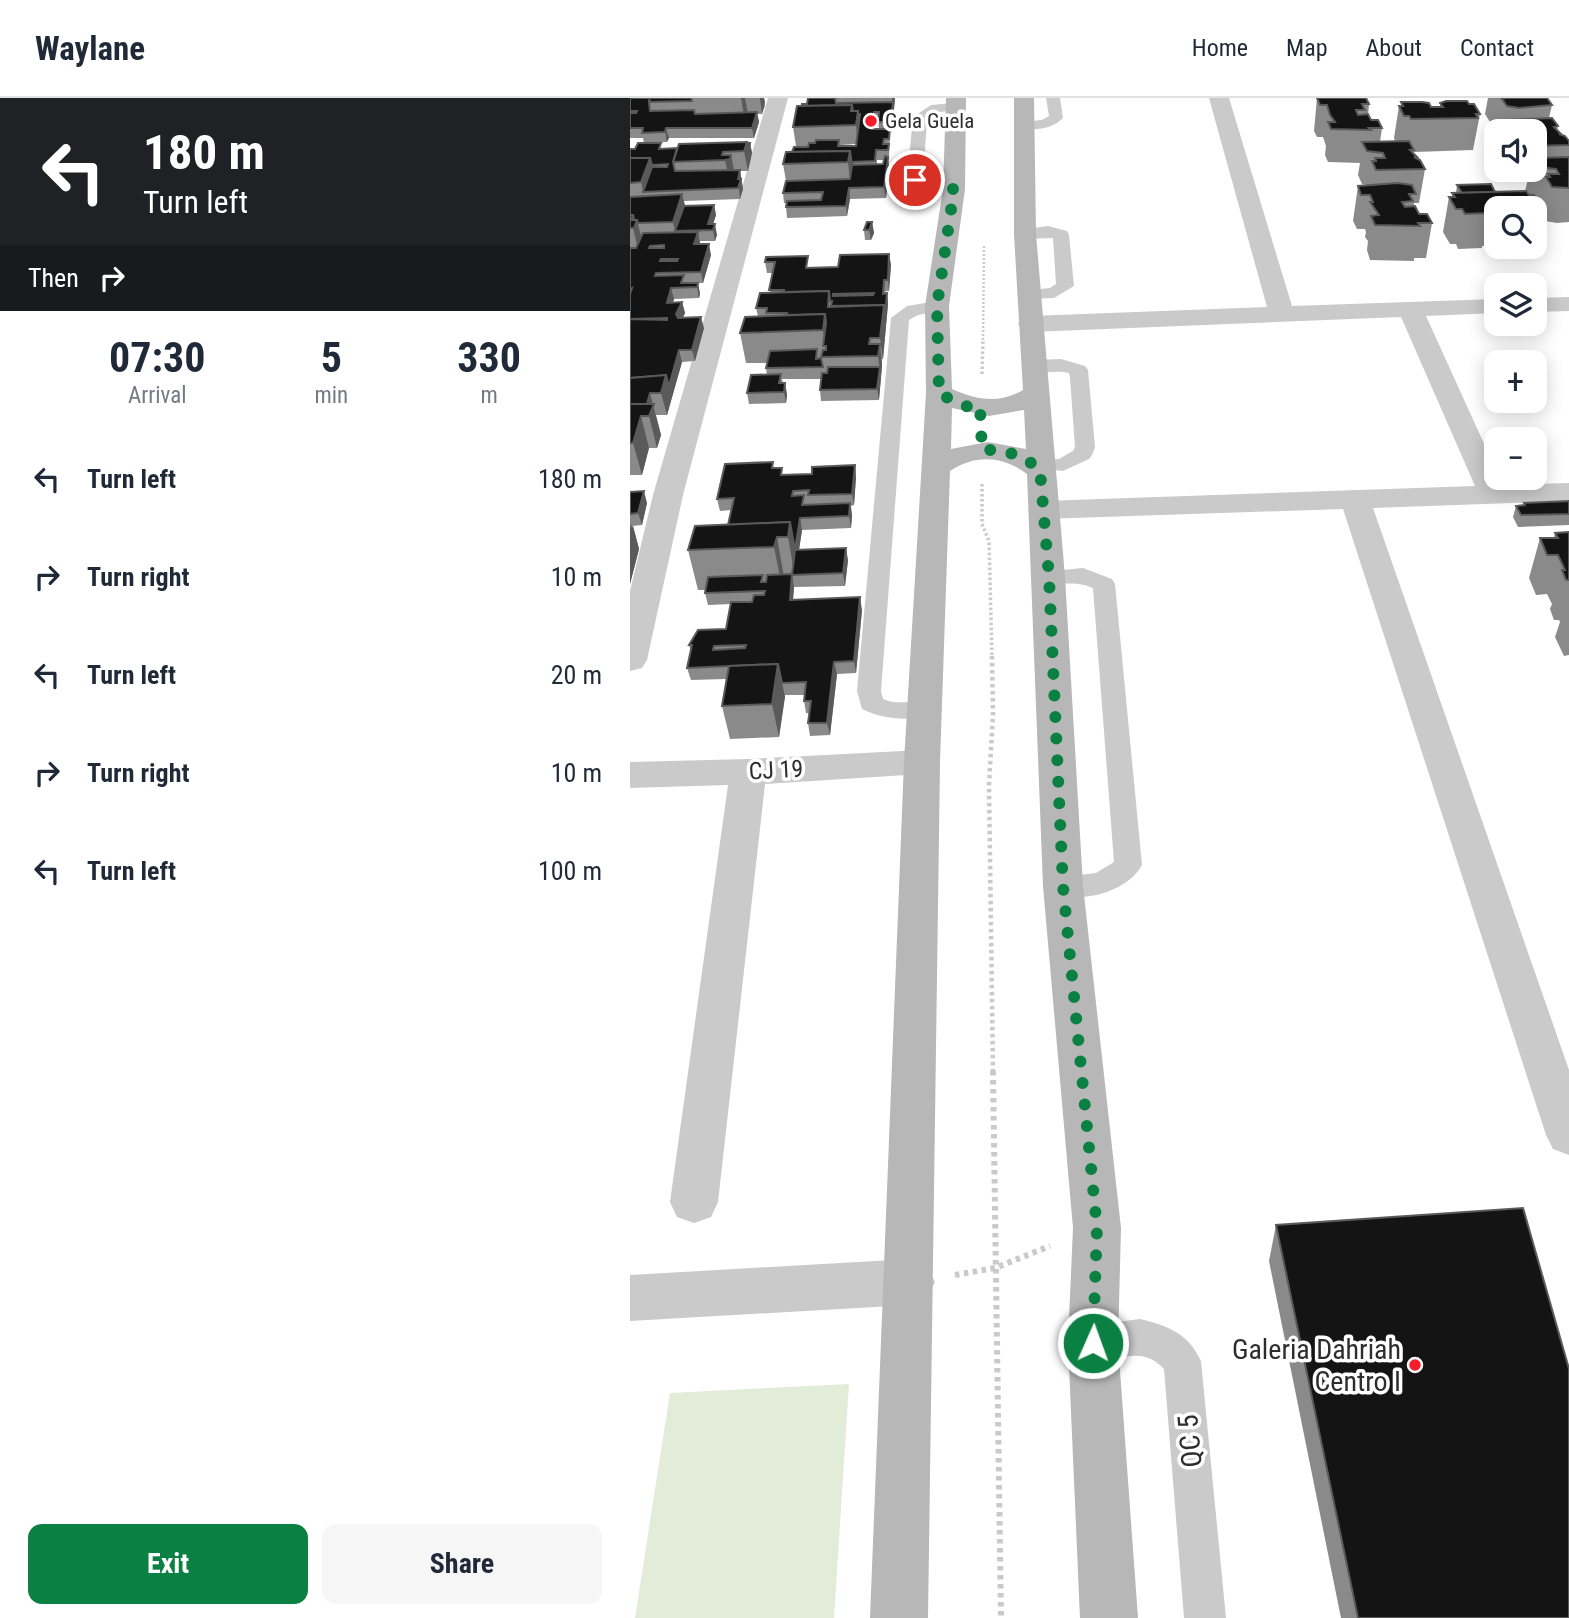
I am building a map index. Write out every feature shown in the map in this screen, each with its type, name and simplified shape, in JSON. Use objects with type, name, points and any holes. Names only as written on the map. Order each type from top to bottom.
[{"type":"main road","points":[[899,1618],[922,762],[939,394],[937,306],[954,189],[955,103]]},
{"type":"main road","points":[[1034,107],[1025,234],[1049,577],[1063,886],[1097,1228],[1093,1343],[1109,1618]]},
{"type":"main road","points":[[939,394],[971,408],[1001,407],[1024,401],[1036,379]]},
{"type":"main road","points":[[934,468],[948,458],[982,450],[1014,454],[1040,467]]},
{"type":"street","points":[[630,660],[655,496],[736,209],[764,149],[778,98]]},
{"type":"street","points":[[1219,98],[1281,312]]},
{"type":"street","points":[[737,149],[764,149]]},
{"type":"street","points":[[1473,281],[1484,296]]},
{"type":"street","points":[[1547,305],[1569,304]]},
{"type":"street","points":[[1029,309],[1281,312],[1484,306]]},
{"type":"street","points":[[1410,309],[1493,495]]},
{"type":"street","points":[[1044,510],[1569,492]]},
{"type":"street","points":[[1355,499],[1569,1135]]},
{"type":"street","name":"CJ 19","points":[[630,775],[748,772],[922,762]]},
{"type":"street","points":[[694,1202],[748,772]]},
{"type":"street","points":[[630,1298],[910,1282]]},
{"type":"lane","points":[[924,709],[885,710],[871,703],[869,691],[900,318],[913,310],[937,306]]},
{"type":"lane","points":[[1049,577],[1083,575],[1104,584],[1128,865],[1116,877],[1098,885],[1063,886]]},
{"type":"lane","name":"QC 5","points":[[1093,1343],[1140,1338],[1164,1343],[1182,1362],[1205,1618]]},
{"type":"path","points":[[980,407],[984,237]]},
{"type":"path","points":[[982,450],[982,524],[989,541],[993,715],[989,799],[1001,1618]]},
{"type":"path","points":[[910,1282],[995,1268],[1097,1228]]},
{"type":"green space","points":[[849,1384],[834,1618],[635,1618],[670,1393]]},
{"type":"building","points":[[630,98],[650,98],[650,111],[694,110],[695,114],[757,112],[752,128],[666,128],[665,132],[642,133],[643,128],[630,128],[630,113],[637,111],[630,111]]},
{"type":"building","points":[[650,98],[691,98],[692,101],[649,102]]},
{"type":"building","points":[[808,98],[835,98],[836,103],[893,102],[891,122],[878,122],[879,112],[874,112],[872,129],[890,129],[889,139],[884,139],[883,144],[889,144],[888,150],[876,150],[875,161],[853,162],[852,165],[850,151],[792,152],[794,147],[808,147],[809,143],[815,143],[816,140],[839,140],[838,146],[856,146],[860,114],[853,111],[852,105],[802,106],[807,104]]},
{"type":"building","points":[[1317,98],[1366,98],[1369,104],[1362,104],[1365,110],[1356,110],[1358,115],[1368,114],[1371,120],[1378,120],[1382,128],[1331,129],[1328,122],[1335,122],[1327,105],[1320,105]]},
{"type":"building","points":[[1547,98],[1552,105],[1519,108],[1507,106],[1502,99]]},
{"type":"building","points":[[1467,101],[1474,104],[1480,114],[1476,114],[1478,118],[1411,119],[1404,116],[1399,106],[1403,106],[1401,102],[1422,102],[1429,103],[1431,107],[1443,107],[1440,103]]},
{"type":"building","points":[[852,105],[851,111],[858,111],[856,125],[793,127],[797,106]]},
{"type":"building","points":[[1552,118],[1558,126],[1554,127],[1559,134],[1565,136],[1569,145],[1547,146],[1547,119],[1529,119]]},
{"type":"building","points":[[1409,141],[1414,150],[1410,150],[1417,157],[1414,157],[1420,160],[1425,169],[1376,170],[1372,161],[1376,161],[1375,158],[1385,158],[1383,153],[1367,151],[1362,142]]},
{"type":"building","points":[[747,142],[744,151],[723,152],[722,155],[731,155],[730,159],[673,162],[679,144]]},
{"type":"building","points":[[638,143],[661,143],[659,149],[677,148],[673,162],[675,171],[740,170],[738,188],[643,192],[652,167],[667,167],[668,164],[652,165],[650,158],[630,158],[630,149],[635,149]]},
{"type":"building","points":[[850,151],[848,162],[783,164],[786,152]]},
{"type":"building","points":[[885,156],[888,157],[884,187],[849,188],[846,206],[786,207],[787,201],[821,200],[823,192],[783,193],[786,181],[850,179],[852,165],[883,164]]},
{"type":"building","points":[[1569,157],[1569,188],[1552,187],[1547,179],[1550,177],[1548,174],[1559,174],[1556,169],[1547,168],[1547,158]]},
{"type":"building","points":[[630,158],[650,158],[641,182],[630,183]]},
{"type":"building","points":[[1398,183],[1412,185],[1416,194],[1409,194],[1413,201],[1402,202],[1405,207],[1415,206],[1419,214],[1427,214],[1432,223],[1418,223],[1420,226],[1375,225],[1371,216],[1379,215],[1370,202],[1373,202],[1370,195],[1361,195],[1358,186]]},
{"type":"building","points":[[1491,184],[1495,192],[1462,193],[1457,185]]},
{"type":"building","points":[[1526,191],[1535,196],[1484,196],[1484,213],[1465,214],[1462,209],[1456,209],[1449,197],[1455,197],[1452,193]]},
{"type":"building","points":[[682,194],[673,222],[638,223],[633,215],[630,215],[630,197]]},
{"type":"building","points":[[714,205],[708,224],[715,224],[713,230],[675,231],[684,206]]},
{"type":"building","points":[[630,215],[633,215],[631,220],[637,220],[634,228],[630,228]]},
{"type":"building","points":[[867,222],[872,222],[869,230],[864,230]]},
{"type":"building","points":[[698,232],[694,244],[709,244],[701,272],[656,273],[655,276],[684,275],[681,283],[698,283],[697,287],[671,288],[667,303],[682,302],[676,314],[678,318],[701,317],[692,350],[679,350],[669,386],[666,375],[630,378],[630,319],[630,294],[632,288],[630,289],[630,248],[636,248],[643,233]],"holes":[[[664,245],[664,248],[649,248],[650,246]],[[661,259],[678,259],[660,261]],[[667,318],[667,320],[630,319]]]},
{"type":"building","points":[[889,254],[888,280],[884,280],[883,294],[887,293],[885,315],[884,305],[831,306],[829,291],[769,290],[775,262],[765,262],[766,257],[808,256],[806,268],[838,267],[840,255]],"holes":[[[874,293],[873,295],[833,296]]]},
{"type":"building","points":[[829,291],[828,307],[884,305],[880,338],[870,338],[869,344],[880,344],[878,356],[821,357],[823,350],[826,350],[826,346],[823,346],[825,314],[786,315],[787,313],[766,313],[767,308],[756,308],[760,293]]},
{"type":"building","points":[[825,314],[823,330],[740,333],[745,317]]},
{"type":"building","points":[[817,349],[816,359],[821,358],[823,367],[766,368],[770,351]]},
{"type":"building","points":[[828,367],[880,367],[877,389],[820,390],[822,373],[827,373]]},
{"type":"building","points":[[781,374],[779,383],[785,383],[784,392],[747,393],[751,375]]},
{"type":"building","points":[[666,375],[661,393],[650,393],[647,404],[630,404],[630,378]]},
{"type":"building","points":[[630,404],[654,404],[649,416],[641,416],[633,443],[630,443]]},
{"type":"building","points":[[773,462],[772,468],[782,468],[781,475],[812,474],[812,467],[855,465],[852,494],[808,495],[809,490],[793,491],[792,496],[804,495],[802,505],[850,503],[849,516],[800,518],[795,550],[790,522],[728,525],[734,498],[717,499],[725,464]]},
{"type":"building","points":[[644,491],[638,513],[630,514],[630,492]]},
{"type":"building","points":[[1569,501],[1569,514],[1521,515],[1516,506],[1525,505],[1524,503]]},
{"type":"building","points":[[790,522],[788,537],[777,537],[774,547],[688,550],[695,526]]},
{"type":"building","points":[[1569,532],[1569,580],[1566,580],[1558,555],[1547,555],[1540,538],[1558,538],[1555,533]]},
{"type":"building","points":[[846,548],[843,573],[792,575],[795,550]]},
{"type":"building","points":[[792,574],[790,600],[860,597],[854,661],[834,662],[827,723],[808,723],[811,701],[804,701],[806,682],[782,683],[778,664],[687,668],[692,645],[689,645],[698,630],[726,629],[731,602],[752,602],[754,595],[764,595],[765,591],[705,593],[708,577],[763,575],[761,582],[766,582],[767,575]],"holes":[[[746,645],[745,648],[713,650],[714,646]]]},
{"type":"building","points":[[778,664],[772,704],[722,706],[729,666]]},
{"type":"building","name":"Galeria Dahriah Centro I","points":[[1523,1208],[1569,1369],[1569,1618],[1358,1618],[1276,1225]]},
{"type":"place","name":"Gela Guela","points":[[871,121]]},
{"type":"place","name":"Galeria Dahriah Centro I","points":[[1415,1365]]},
{"type":"route","points":[[915,180],[916,186],[954,189],[937,306],[939,394],[971,408],[980,407],[982,450],[1014,454],[1030,460],[1040,470],[1049,577],[1063,886],[1097,1228],[1093,1343]]}]
